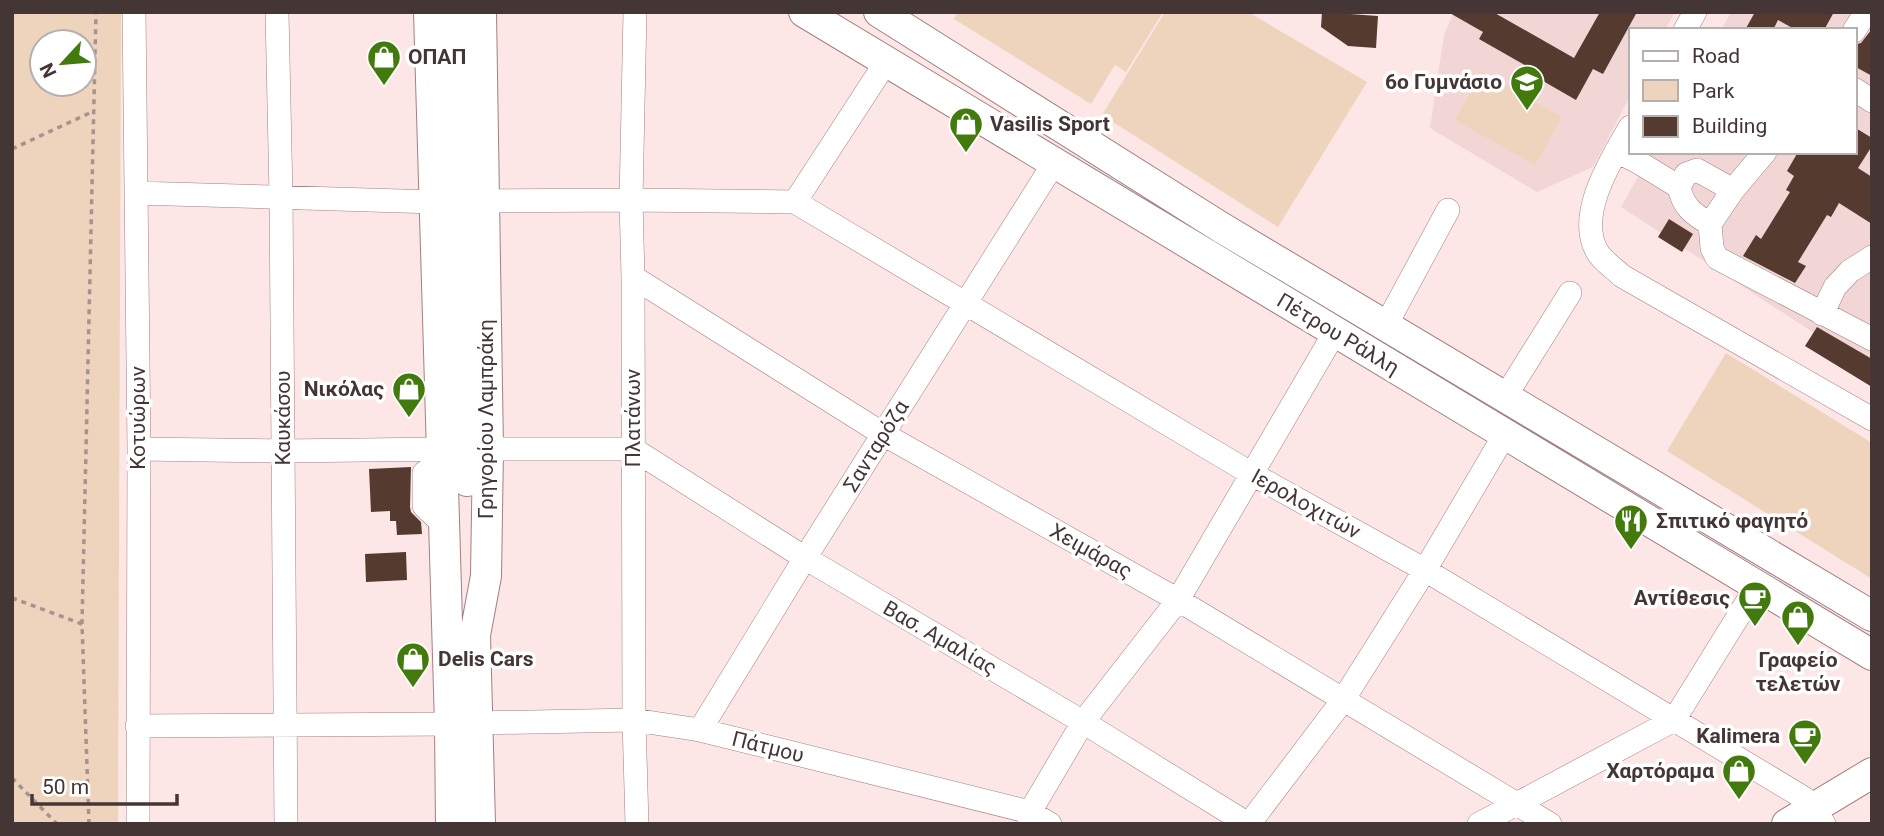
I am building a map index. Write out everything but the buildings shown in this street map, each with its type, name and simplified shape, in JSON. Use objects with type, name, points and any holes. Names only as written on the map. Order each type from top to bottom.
[{"type":"main road","name":"Γρηγορίου Λαμπράκη","points":[[429,12],[460,202],[488,449],[486,567],[451,824]]},
{"type":"main road","points":[[456,12],[468,500],[475,635]]},
{"type":"main road","name":"Γρηγορίου Λαμπράκη","points":[[480,824],[464,724],[444,525],[442,454],[460,202],[481,12]]},
{"type":"main road","name":"Πέτρου Ράλλη","points":[[804,12],[1872,655]]},
{"type":"main road","name":"Πέτρου Ράλλη","points":[[841,12],[1064,147],[1222,228]]},
{"type":"main road","name":"Πέτρου Ράλλη","points":[[879,12],[1222,228],[1872,617]]},
{"type":"main road","points":[[1787,824],[1819,816],[1872,773]]},
{"type":"street","name":"Κοτυώρων","points":[[134,12],[139,449],[138,824]]},
{"type":"street","name":"Καυκάσου","points":[[277,12],[286,824]]},
{"type":"street","name":"Πλατάνων","points":[[635,12],[631,200],[634,720],[638,824]]},
{"type":"street","points":[[1686,28],[1695,12]]},
{"type":"street","points":[[1856,28],[1866,12]]},
{"type":"street","points":[[136,193],[460,202],[795,202],[886,62]]},
{"type":"street","points":[[1856,90],[1872,101]]},
{"type":"street","points":[[1629,129],[1591,208],[1590,231],[1598,254],[1622,276],[1872,419]]},
{"type":"street","points":[[1616,151],[1679,187]]},
{"type":"street","points":[[1763,154],[1733,190],[1710,224],[1712,248],[1717,258],[1872,339]]},
{"type":"street","name":"Σανταρόζα","points":[[700,730],[1054,163]]},
{"type":"street","points":[[1710,224],[1696,216],[1681,199],[1679,187],[1686,174],[1697,170],[1733,190]]},
{"type":"street","name":"Ιερολοχιτών","points":[[795,202],[1252,474],[1425,570],[1804,798],[1819,816]]},
{"type":"street","points":[[1386,325],[1448,210]]},
{"type":"street","points":[[1822,314],[1835,287],[1850,271],[1872,257]]},
{"type":"street","name":"Χειμάρας","points":[[633,277],[883,434],[1178,600],[1550,824]]},
{"type":"street","points":[[1506,397],[1570,293]]},
{"type":"street","points":[[1029,818],[1083,722],[1178,600],[1335,332]]},
{"type":"street","points":[[1249,824],[1343,700],[1425,570],[1505,434]]},
{"type":"street","points":[[139,449],[442,454]]},
{"type":"street","points":[[488,449],[633,449]]},
{"type":"street","name":"Βασ. Αμαλίας","points":[[633,449],[805,558],[1083,722],[1249,824]]},
{"type":"street","points":[[1479,824],[1674,720],[1757,586]]},
{"type":"street","name":"Πάτμου","points":[[137,726],[634,720],[700,730],[1050,824]]},
{"type":"path","points":[[89,824],[82,624],[96,12]]},
{"type":"path","points":[[12,149],[94,111]]},
{"type":"path","points":[[12,598],[82,624]]},
{"type":"path","points":[[12,778],[57,824]]},
{"type":"shaded area","name":"6ο Γυμνάσιο","points":[[1454,12],[1675,12],[1666,28],[1629,28],[1629,98],[1593,167],[1537,192],[1430,128],[1444,35]]},
{"type":"shaded area","points":[[1731,12],[1872,12],[1872,371],[1621,207],[1651,154],[1856,154],[1856,28],[1722,28]]},
{"type":"green space","points":[[12,12],[121,12],[118,824],[12,824]]},
{"type":"green space","points":[[958,12],[1163,12],[1126,72],[1115,65],[1091,104],[954,19]]},
{"type":"green space","points":[[1165,12],[1248,12],[1367,82],[1278,227],[1102,115]]},
{"type":"green space","points":[[1482,72],[1562,117],[1535,165],[1455,120]]},
{"type":"green space","points":[[1726,353],[1872,443],[1872,579],[1667,451]]},
{"type":"place","name":"ΟΠΑΠ","points":[[384,87]]},
{"type":"place","name":"6ο Γυμνάσιο","points":[[1527,112]]},
{"type":"place","name":"Vasilis Sport","points":[[966,154]]},
{"type":"place","name":"Νικόλας","points":[[409,419]]},
{"type":"place","name":"Σπιτικό φαγητό","points":[[1631,551]]},
{"type":"place","name":"Αντίθεσις","points":[[1755,628]]},
{"type":"place","name":"Γραφείο τελετών","points":[[1798,647]]},
{"type":"place","name":"Delis Cars","points":[[413,689]]},
{"type":"place","name":"Kalimera","points":[[1805,766]]},
{"type":"place","name":"Χαρτόραμα","points":[[1739,801]]}]
